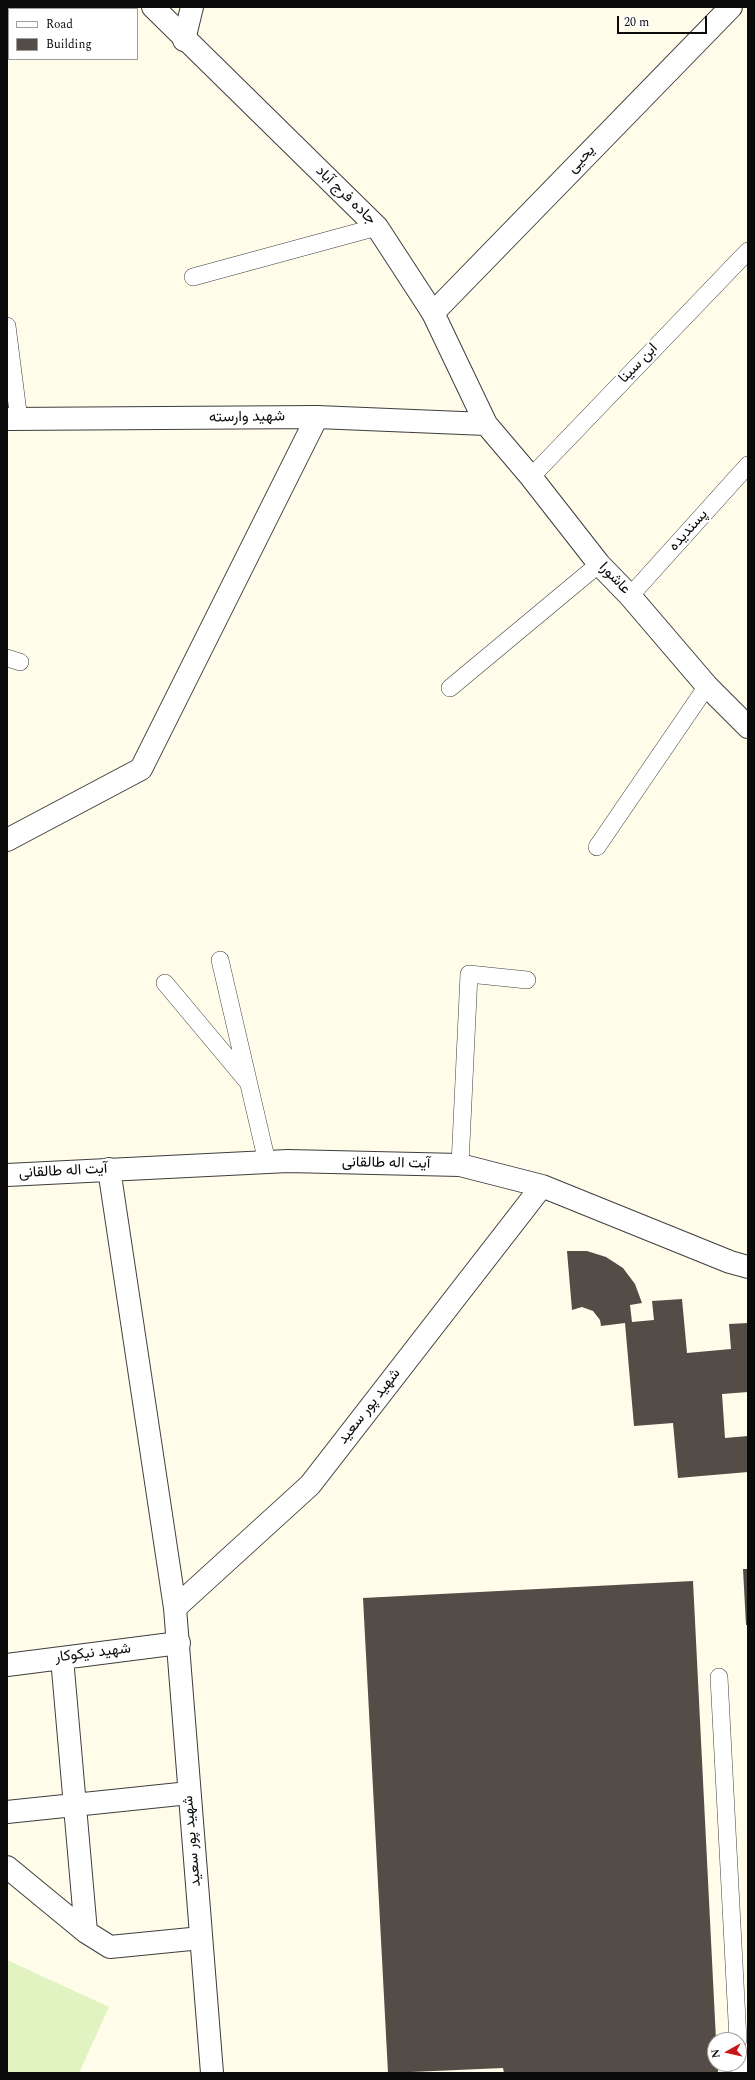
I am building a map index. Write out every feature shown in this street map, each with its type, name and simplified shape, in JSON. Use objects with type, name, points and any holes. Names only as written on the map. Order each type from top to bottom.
[{"type":"street","name":"جاده فرج آباد","points":[[153,7],[184,40],[377,227],[433,312],[486,424]]},
{"type":"street","points":[[184,40],[192,7]]},
{"type":"street","name":"یحیی","points":[[433,312],[731,7]]},
{"type":"street","points":[[7,840],[141,769],[317,417]]},
{"type":"street","name":"شهید وارسته","points":[[13,420],[317,417],[486,424]]},
{"type":"street","name":"عاشورا","points":[[486,424],[531,476],[599,564],[630,596],[708,686],[748,727]]},
{"type":"street","name":"آیت اله طالقانی","points":[[7,1175],[267,1162],[460,1165],[542,1186],[730,1262],[748,1267]]},
{"type":"street","name":"شهید پور سعید","points":[[109,1169],[175,1608],[212,2073]]},
{"type":"street","name":"شهید پور سعید","points":[[175,1608],[310,1485],[542,1186]]},
{"type":"street","name":"شهید نیکوکار","points":[[7,1665],[178,1643]]},
{"type":"street","points":[[62,1658],[86,1932]]},
{"type":"street","points":[[7,1812],[189,1793]]},
{"type":"street","points":[[7,1867],[86,1932],[110,1947],[201,1938]]},
{"type":"lane","points":[[193,277],[377,227]]},
{"type":"lane","name":"ابن سینا","points":[[531,476],[748,251]]},
{"type":"lane","points":[[7,326],[13,420]]},
{"type":"lane","name":"پسندیده","points":[[630,596],[748,465]]},
{"type":"lane","points":[[450,688],[599,564]]},
{"type":"lane","points":[[598,847],[708,686]]},
{"type":"lane","points":[[220,960],[267,1162]]},
{"type":"lane","points":[[460,1165],[469,974],[527,980]]},
{"type":"lane","points":[[165,983],[249,1084]]},
{"type":"lane","points":[[719,1677],[738,2032]]},
{"type":"green space","points":[[7,1960],[109,2007],[79,2073],[7,2073]]},
{"type":"building","points":[[567,1251],[587,1251],[606,1257],[623,1268],[635,1284],[642,1303],[630,1305],[632,1322],[654,1320],[652,1301],[682,1299],[687,1353],[731,1349],[729,1324],[748,1323],[748,1392],[722,1394],[725,1438],[748,1436],[748,1472],[678,1478],[673,1423],[634,1426],[625,1323],[601,1326],[600,1320],[593,1311],[582,1307],[572,1310]]},
{"type":"building","points":[[743,1569],[748,1569],[748,1625],[746,1625]]},
{"type":"building","points":[[693,1581],[716,2032],[707,2032],[707,2072],[718,2073],[504,2073],[503,2068],[388,2073],[363,1598]]}]
